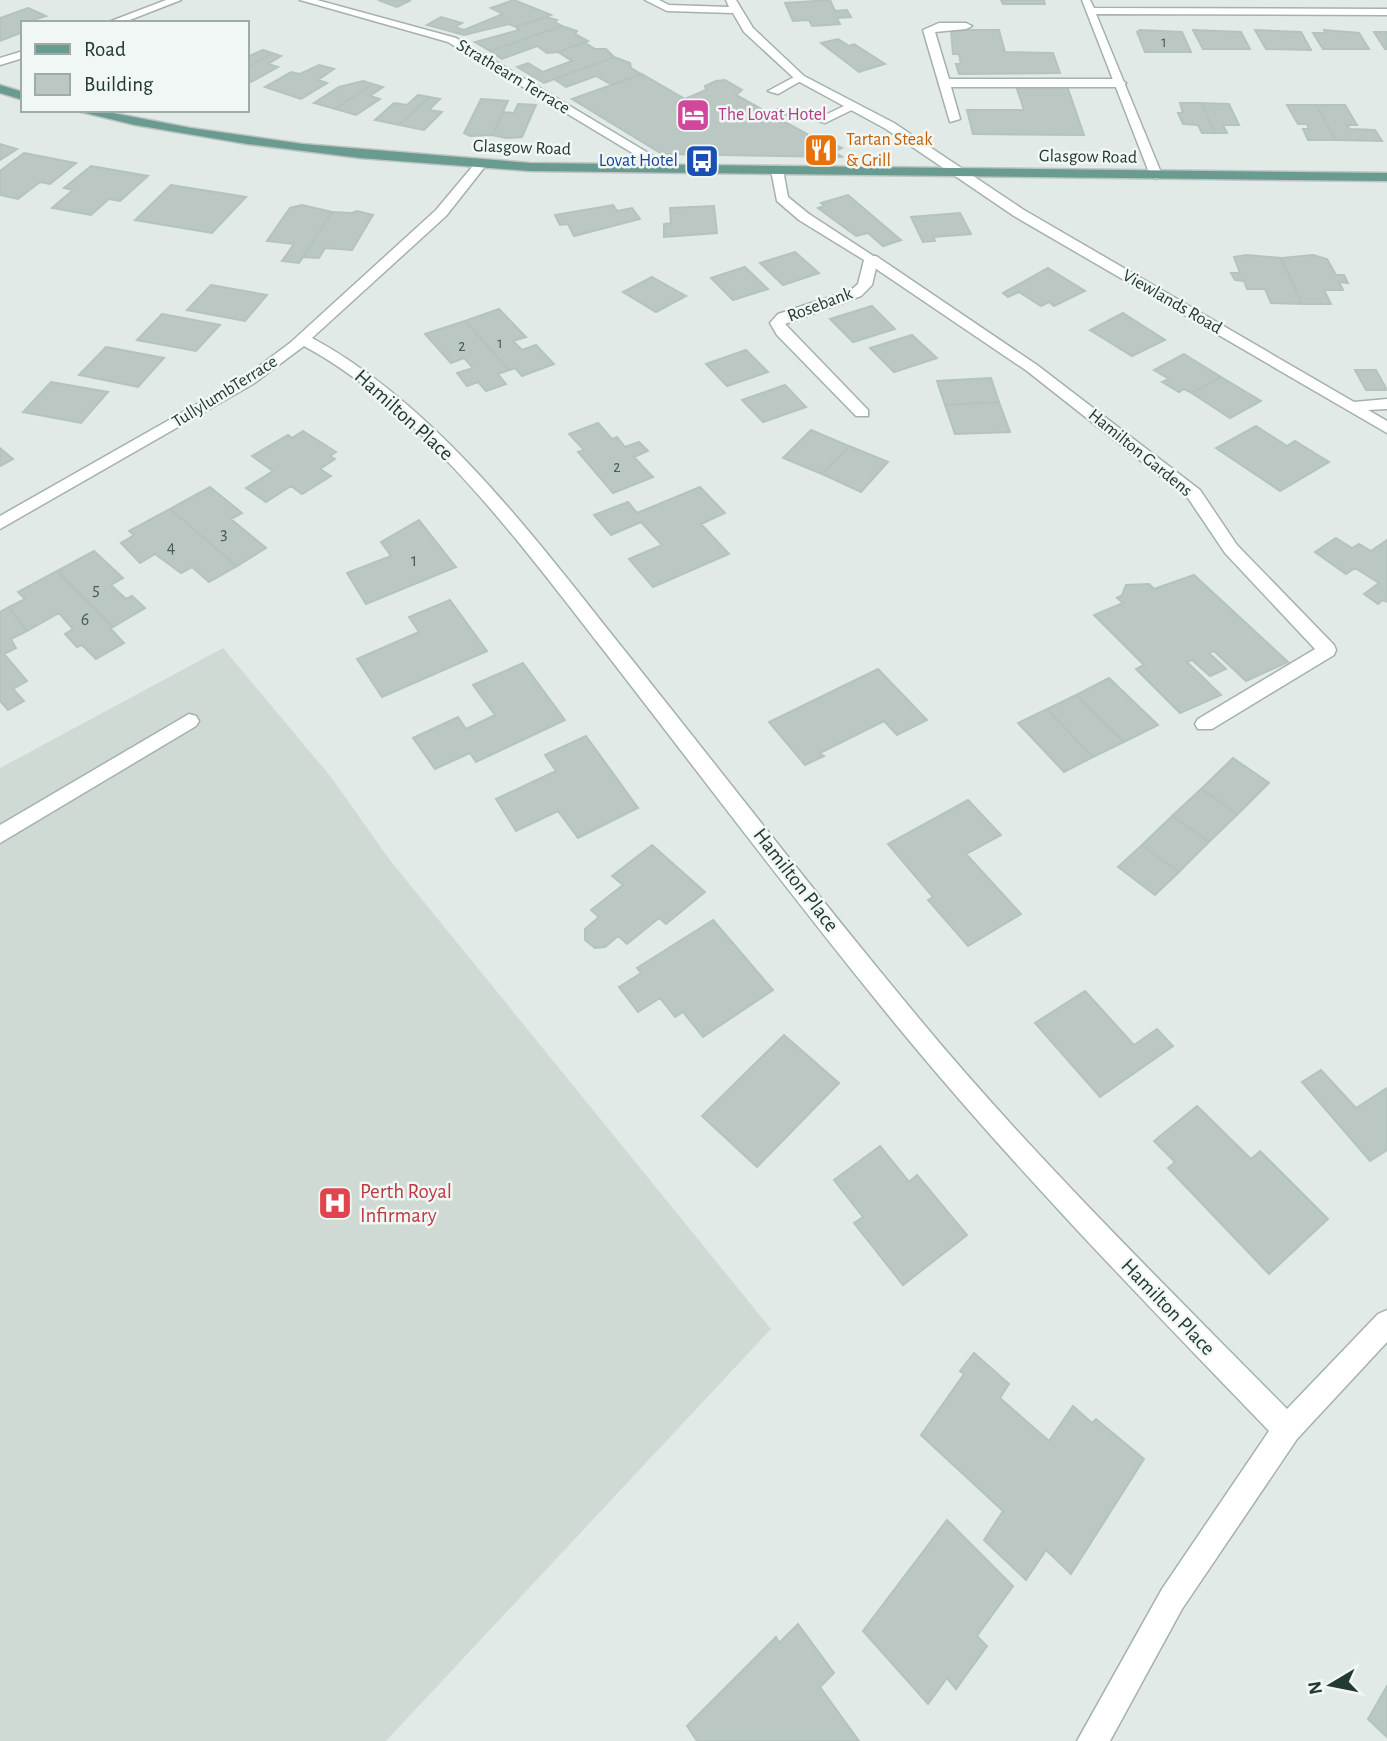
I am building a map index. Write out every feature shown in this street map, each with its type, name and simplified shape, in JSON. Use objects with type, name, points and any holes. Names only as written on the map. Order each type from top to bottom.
[{"type":"main road","points":[[0,89],[21,95]]},
{"type":"main road","name":"Glasgow Road","points":[[89,112],[232,140],[481,164],[669,169],[1387,177]]},
{"type":"street","points":[[117,21],[176,0]]},
{"type":"street","name":"Strathearn Terrace","points":[[305,0],[452,40],[669,169]]},
{"type":"street","points":[[650,0],[667,8],[733,5]]},
{"type":"street","name":"Viewlands Road","points":[[733,5],[757,40],[800,78],[926,148],[1030,219],[1387,428]]},
{"type":"street","points":[[1156,175],[1088,6],[1387,12]]},
{"type":"street","points":[[954,119],[929,30],[939,26],[966,26]]},
{"type":"street","points":[[0,62],[21,55]]},
{"type":"street","points":[[774,91],[800,78]]},
{"type":"street","points":[[945,83],[1121,83]]},
{"type":"street","points":[[821,120],[852,107]]},
{"type":"street","name":"TullylumbTerrace","points":[[0,523],[248,381],[303,339],[441,213],[481,164]]},
{"type":"street","points":[[777,170],[782,198],[804,217],[871,259]]},
{"type":"street","name":"Rosebank","points":[[862,413],[777,323],[783,317],[856,293],[865,285],[871,259]]},
{"type":"street","name":"Hamilton Gardens","points":[[871,259],[1032,368],[1194,494],[1231,549],[1327,650],[1205,724]]},
{"type":"street","name":"Hamilton Place","points":[[303,339],[340,359],[446,448],[560,582],[906,1020],[1080,1217],[1287,1429]]},
{"type":"street","points":[[1353,407],[1387,404]]},
{"type":"street","points":[[0,835],[189,721]]},
{"type":"street","points":[[1093,1741],[1172,1599],[1287,1429],[1387,1323]]},
{"type":"shaded area","name":"Perth Royal Infirmary","points":[[223,648],[331,777],[389,859],[771,1329],[386,1741],[0,1741],[0,768]]},
{"type":"building","points":[[378,0],[411,0],[397,7]]},
{"type":"building","points":[[514,0],[551,15],[516,27],[509,24],[464,35],[427,25],[441,17],[462,23],[455,27],[464,30],[503,14],[491,8]]},
{"type":"building","points":[[830,0],[835,11],[847,10],[851,17],[837,18],[840,24],[812,26],[809,20],[793,21],[785,3]]},
{"type":"building","points":[[1001,0],[1044,0],[1045,4],[1003,4]]},
{"type":"building","points":[[28,8],[46,16],[21,21],[21,33],[0,41],[0,18]]},
{"type":"building","points":[[546,17],[557,20],[555,22],[562,26],[490,51],[475,42],[519,30],[516,27]]},
{"type":"building","points":[[562,26],[577,31],[575,34],[588,41],[558,52],[547,53],[537,46],[502,59],[490,51]]},
{"type":"building","points":[[951,30],[999,30],[1005,52],[1053,53],[1060,73],[959,74],[956,64],[961,64],[959,54],[953,54]]},
{"type":"building","points":[[1193,30],[1241,32],[1250,49],[1203,49]]},
{"type":"building","points":[[1255,30],[1301,32],[1311,50],[1266,49]]},
{"type":"building","points":[[1324,30],[1359,33],[1369,49],[1323,49],[1313,33],[1325,33]]},
{"type":"building","points":[[1137,32],[1182,32],[1191,52],[1145,52]]},
{"type":"building","points":[[1374,32],[1387,32],[1387,49],[1385,49]]},
{"type":"building","points":[[838,39],[849,46],[854,44],[885,64],[859,72],[821,43]]},
{"type":"building","points":[[584,42],[595,49],[606,49],[614,57],[544,83],[517,67],[528,63],[543,72],[572,61],[558,52]]},
{"type":"building","points":[[263,50],[272,53],[248,67],[248,57]]},
{"type":"building","points":[[272,53],[281,56],[268,64],[278,67],[251,82],[248,81],[248,67]]},
{"type":"building","points":[[614,57],[630,63],[631,68],[641,74],[612,85],[596,76],[566,87],[554,79]]},
{"type":"building","points":[[319,65],[334,69],[318,80],[327,83],[301,99],[265,87],[291,72],[300,74]]},
{"type":"building","name":"The Lovat Hotel","points":[[642,74],[685,99],[706,90],[705,86],[725,80],[742,90],[736,95],[769,113],[778,109],[793,117],[783,121],[827,145],[832,143],[842,148],[834,152],[843,157],[662,154],[572,99]]},
{"type":"building","points":[[363,81],[373,84],[335,109],[314,103],[339,87]]},
{"type":"building","points":[[373,84],[383,87],[370,96],[380,99],[356,115],[335,109]]},
{"type":"building","points":[[1016,86],[1067,86],[1084,135],[973,134],[967,110],[1024,110]]},
{"type":"building","points":[[418,95],[429,97],[399,125],[375,120],[394,103],[407,105]]},
{"type":"building","points":[[429,97],[440,99],[429,110],[442,112],[424,130],[399,125]]},
{"type":"building","points":[[481,99],[508,101],[492,135],[470,136],[464,133]]},
{"type":"building","points":[[1180,103],[1201,103],[1215,133],[1202,133],[1198,125],[1183,124],[1178,113],[1183,113]]},
{"type":"building","points":[[1201,103],[1229,104],[1239,125],[1223,125],[1227,133],[1215,133]]},
{"type":"building","points":[[518,104],[536,105],[522,137],[492,135],[503,112],[514,113]]},
{"type":"building","points":[[1287,105],[1316,105],[1336,140],[1308,140],[1303,129],[1309,129],[1307,124],[1298,124]]},
{"type":"building","points":[[1316,105],[1345,105],[1357,125],[1347,125],[1350,129],[1375,130],[1382,141],[1336,140]]},
{"type":"building","points":[[0,144],[17,149],[0,160]]},
{"type":"building","points":[[24,153],[76,163],[50,184],[40,182],[18,199],[0,195],[0,171]]},
{"type":"building","points":[[91,166],[148,176],[120,201],[109,199],[91,215],[52,208],[73,190],[64,188]]},
{"type":"building","points":[[171,185],[246,197],[212,233],[135,220]]},
{"type":"building","points":[[848,195],[901,240],[883,246],[868,233],[856,236],[818,208],[824,206],[821,203]]},
{"type":"building","points":[[302,205],[332,212],[299,263],[282,261],[294,244],[267,241],[290,208]]},
{"type":"building","points":[[613,205],[617,211],[632,208],[640,219],[574,236],[568,224],[560,225],[555,215]]},
{"type":"building","points":[[714,206],[717,233],[664,237],[664,224],[671,223],[670,208]]},
{"type":"building","points":[[357,211],[373,215],[352,250],[325,248],[319,258],[303,257],[332,212]]},
{"type":"building","points":[[960,213],[971,234],[933,237],[935,241],[923,242],[911,217]]},
{"type":"building","points":[[795,252],[819,273],[783,285],[760,263]]},
{"type":"building","points":[[1246,255],[1281,258],[1302,304],[1271,303],[1265,289],[1247,289],[1244,281],[1235,280],[1231,273],[1240,273],[1234,257]]},
{"type":"building","points":[[1313,255],[1327,259],[1336,275],[1344,275],[1348,283],[1339,282],[1343,290],[1324,290],[1331,304],[1302,304],[1281,258]]},
{"type":"building","points":[[745,267],[768,289],[733,300],[711,278]]},
{"type":"building","points":[[1048,268],[1085,291],[1054,306],[1049,302],[1041,306],[1019,292],[1008,297],[1003,293]]},
{"type":"building","points":[[652,277],[686,296],[656,312],[623,292]]},
{"type":"building","points":[[211,285],[267,295],[245,321],[187,310]]},
{"type":"building","points":[[872,306],[895,329],[853,342],[830,319]]},
{"type":"building","points":[[499,309],[526,337],[513,341],[522,350],[536,345],[554,364],[522,376],[515,368],[509,370],[465,321]]},
{"type":"building","points":[[1123,313],[1165,340],[1132,356],[1090,330]]},
{"type":"building","points":[[162,314],[220,325],[196,351],[137,340]]},
{"type":"building","points":[[465,321],[509,370],[498,374],[506,384],[486,391],[478,382],[467,386],[457,373],[473,368],[464,358],[451,363],[425,334]]},
{"type":"building","points":[[912,335],[937,358],[894,372],[870,348]]},
{"type":"building","points":[[106,347],[164,358],[138,387],[79,375]]},
{"type":"building","points":[[746,350],[768,372],[727,386],[706,364]]},
{"type":"building","points":[[1184,354],[1221,377],[1192,393],[1184,389],[1179,392],[1162,382],[1169,379],[1154,370]]},
{"type":"building","points":[[1355,370],[1376,370],[1387,390],[1366,390]]},
{"type":"building","points":[[1221,377],[1261,401],[1230,418],[1192,393]]},
{"type":"building","points":[[991,378],[999,402],[945,405],[937,381]]},
{"type":"building","points":[[51,382],[108,392],[81,423],[23,412]]},
{"type":"building","points":[[785,385],[806,407],[763,422],[742,400]]},
{"type":"building","points":[[999,402],[1010,432],[955,434],[945,405]]},
{"type":"building","points":[[598,423],[612,439],[617,437],[625,447],[639,442],[648,451],[634,457],[653,477],[613,493],[578,452],[584,450],[569,434]]},
{"type":"building","points":[[1256,426],[1287,446],[1295,441],[1329,462],[1280,491],[1216,448]]},
{"type":"building","points":[[811,430],[849,446],[822,474],[783,458]]},
{"type":"building","points":[[303,431],[336,452],[330,456],[335,459],[320,469],[331,476],[302,494],[291,486],[266,502],[246,488],[273,471],[252,456],[288,435],[292,438]]},
{"type":"building","points":[[849,446],[888,462],[861,492],[822,474]]},
{"type":"building","points":[[0,448],[13,459],[0,466]]},
{"type":"building","points":[[210,487],[242,513],[231,519],[266,548],[237,566],[170,509]]},
{"type":"building","points":[[700,487],[725,513],[701,524],[729,554],[653,587],[629,559],[662,545],[641,522],[611,535],[594,515],[628,502],[637,513]]},
{"type":"building","points":[[170,509],[237,566],[209,582],[192,567],[181,573],[155,554],[140,563],[121,543],[134,535],[129,531]]},
{"type":"building","points":[[419,520],[456,567],[366,604],[347,573],[391,556],[381,542]]},
{"type":"building","points":[[1336,538],[1352,548],[1359,544],[1371,551],[1387,540],[1387,602],[1383,600],[1378,604],[1364,594],[1379,583],[1355,568],[1346,574],[1315,552]]},
{"type":"building","points":[[94,551],[123,578],[111,585],[126,599],[132,596],[145,608],[113,627],[57,571]]},
{"type":"building","points":[[57,571],[113,627],[110,628],[124,643],[96,659],[82,645],[77,647],[65,634],[73,629],[59,613],[27,631],[9,607],[25,599],[18,592]]},
{"type":"building","points":[[1194,575],[1288,662],[1246,681],[1214,651],[1209,653],[1226,669],[1210,676],[1192,660],[1187,662],[1221,695],[1180,713],[1136,669],[1144,665],[1094,615],[1123,603],[1117,598],[1122,595],[1126,585],[1149,584],[1154,589]]},
{"type":"building","points":[[450,600],[487,651],[382,697],[357,659],[419,632],[409,617]]},
{"type":"building","points":[[9,607],[27,631],[11,639],[16,648],[4,654],[27,681],[13,689],[24,701],[8,710],[0,701],[0,612]]},
{"type":"building","points":[[523,663],[565,720],[476,762],[470,753],[435,769],[413,738],[458,717],[466,729],[495,715],[473,685]]},
{"type":"building","points":[[878,669],[927,720],[897,735],[884,721],[820,753],[824,756],[805,765],[769,722]]},
{"type":"building","points":[[1109,678],[1158,725],[1124,742],[1076,695]]},
{"type":"building","points":[[1076,695],[1124,742],[1093,757],[1047,709]]},
{"type":"building","points":[[1047,709],[1093,757],[1064,772],[1018,723]]},
{"type":"building","points":[[586,736],[638,808],[578,838],[558,811],[516,831],[496,799],[556,771],[545,755]]},
{"type":"building","points":[[1233,758],[1269,783],[1238,814],[1201,789]]},
{"type":"building","points":[[1201,789],[1238,814],[1209,842],[1172,816]]},
{"type":"building","points":[[968,800],[1001,835],[966,854],[1021,914],[968,946],[928,900],[933,897],[888,844]]},
{"type":"building","points":[[1172,816],[1209,842],[1179,872],[1142,845]]},
{"type":"building","points":[[652,845],[705,892],[666,924],[659,918],[627,944],[618,936],[605,947],[595,948],[585,940],[585,929],[599,917],[591,910],[623,885],[612,876]]},
{"type":"building","points":[[1142,845],[1179,872],[1155,895],[1118,867]]},
{"type":"building","points":[[713,920],[773,990],[703,1037],[683,1012],[675,1017],[660,998],[638,1012],[619,987],[641,973],[637,968]]},
{"type":"building","points":[[1085,991],[1134,1045],[1157,1029],[1173,1046],[1100,1097],[1035,1023]]},
{"type":"building","points":[[784,1035],[839,1083],[757,1167],[702,1116]]},
{"type":"building","points":[[1321,1070],[1356,1108],[1387,1088],[1387,1150],[1370,1161],[1302,1082]]},
{"type":"building","points":[[1197,1106],[1251,1159],[1260,1151],[1328,1219],[1269,1274],[1168,1168],[1175,1162],[1154,1141]]},
{"type":"building","points":[[880,1146],[909,1182],[917,1175],[967,1235],[903,1285],[854,1223],[863,1217],[834,1180]]},
{"type":"building","points":[[974,1353],[1009,1384],[1000,1398],[1049,1441],[1073,1406],[1092,1423],[1096,1419],[1144,1459],[1071,1574],[1046,1550],[1026,1580],[984,1540],[1003,1511],[921,1435],[964,1374],[960,1371]]},
{"type":"building","points":[[947,1520],[1013,1586],[977,1636],[987,1646],[956,1689],[947,1678],[928,1704],[863,1631]]},
{"type":"building","points":[[798,1624],[834,1673],[820,1687],[859,1741],[697,1741],[687,1726],[776,1637],[779,1643]]},
{"type":"building","points":[[1387,1686],[1387,1737],[1368,1719]]},
{"type":"place","name":"The Lovat Hotel","points":[[693,115]]},
{"type":"place","name":"Tartan Steak & Grill","points":[[821,150]]},
{"type":"place","name":"Lovat Hotel","points":[[702,161]]},
{"type":"place","name":"Perth Royal Infirmary","points":[[335,1203]]}]
